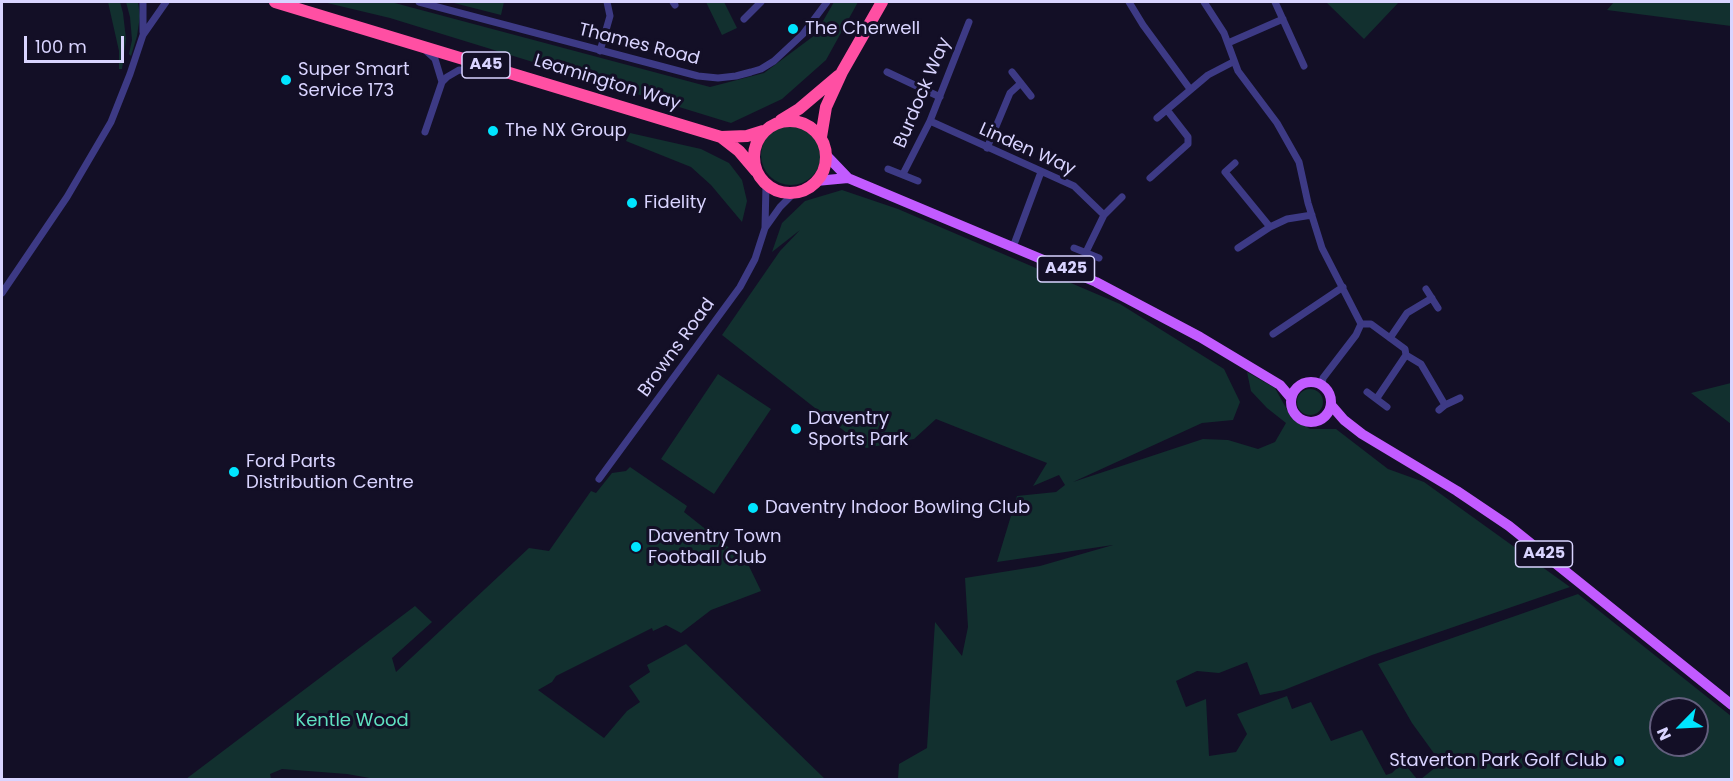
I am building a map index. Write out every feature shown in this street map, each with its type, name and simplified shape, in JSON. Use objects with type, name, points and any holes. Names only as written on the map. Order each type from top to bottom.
[{"type":"highway","name":"Leamington Way","points":[[275,2],[721,137],[747,136],[763,131]]},
{"type":"highway","points":[[842,72],[799,109],[763,131],[754,149],[753,159],[756,171],[766,184],[777,191],[794,193],[809,188],[825,168],[826,155],[821,137],[826,107],[842,72],[882,2]]},
{"type":"highway","points":[[777,122],[799,121],[821,137]]},
{"type":"highway","name":"Leamington Way","points":[[721,137],[739,151],[756,171]]},
{"type":"main road","points":[[826,155],[848,178]]},
{"type":"main road","points":[[816,182],[848,178]]},
{"type":"main road","name":"A425","points":[[848,178],[1096,282],[1200,337],[1280,385],[1291,398]]},
{"type":"main road","points":[[1321,380],[1330,396],[1330,405],[1324,417],[1311,422],[1302,420],[1293,411],[1291,398],[1298,387],[1305,382],[1321,380]]},
{"type":"main road","name":"A425","points":[[1280,385],[1298,387]]},
{"type":"main road","name":"A425","points":[[1330,405],[1344,420],[1509,526],[1731,705]]},
{"type":"main road","name":"A425","points":[[1324,417],[1344,420]]},
{"type":"street","points":[[143,2],[143,35]]},
{"type":"street","points":[[2,293],[67,197],[111,122],[143,35],[166,2]]},
{"type":"street","name":"Thames Road","points":[[419,2],[698,76],[736,76],[761,69],[786,51],[803,34],[826,2]]},
{"type":"street","points":[[600,51],[610,16],[607,2]]},
{"type":"street","points":[[744,19],[762,2]]},
{"type":"street","points":[[1129,2],[1190,89]]},
{"type":"street","points":[[1204,2],[1228,43],[1233,62],[1289,142],[1299,162],[1322,248],[1360,324],[1356,335],[1321,380]]},
{"type":"street","points":[[1275,2],[1304,66]]},
{"type":"street","points":[[1228,43],[1283,19]]},
{"type":"street","name":"Burdock Way","points":[[903,174],[930,121],[969,22]]},
{"type":"street","points":[[417,44],[435,59],[442,82],[425,132]]},
{"type":"street","points":[[1157,118],[1208,75],[1233,62]]},
{"type":"street","points":[[442,82],[459,70],[516,74]]},
{"type":"street","points":[[887,72],[940,97]]},
{"type":"street","points":[[1012,72],[1031,96]]},
{"type":"street","points":[[987,148],[1010,93],[1021,83]]},
{"type":"street","points":[[1150,178],[1188,144],[1188,136],[1167,110]]},
{"type":"street","name":"Linden Way","points":[[930,121],[1074,186],[1104,215]]},
{"type":"street","points":[[1235,164],[1225,172],[1270,227]]},
{"type":"street","name":"Burdock Way","points":[[888,169],[918,181]]},
{"type":"street","points":[[1013,247],[1041,172]]},
{"type":"street","name":"Browns Road","points":[[765,228],[766,184]]},
{"type":"street","name":"Browns Road","points":[[599,479],[740,287],[754,259],[765,228],[780,207],[794,193]]},
{"type":"street","points":[[1086,252],[1104,215],[1122,197]]},
{"type":"street","points":[[1238,248],[1287,219],[1312,215]]},
{"type":"street","points":[[1074,248],[1099,258]]},
{"type":"street","points":[[1279,332],[1343,287]]},
{"type":"street","points":[[1426,290],[1438,308]]},
{"type":"street","points":[[1390,338],[1407,313],[1432,298]]},
{"type":"street","points":[[1360,324],[1371,324],[1405,349],[1406,355],[1377,399]]},
{"type":"street","points":[[1406,355],[1421,364],[1442,408],[1460,398]]},
{"type":"street","points":[[1367,392],[1387,407]]},
{"type":"green space","points":[[108,2],[120,2],[123,13],[126,39],[122,69],[119,69],[119,51]]},
{"type":"green space","points":[[126,2],[138,2],[140,16],[131,56],[129,54],[132,40],[130,17]]},
{"type":"green space","points":[[323,2],[391,2],[710,87],[764,73],[815,35],[834,2],[858,2],[826,60],[782,99],[731,123],[390,18]]},
{"type":"green space","points":[[450,2],[504,2],[501,15]]},
{"type":"green space","points":[[706,2],[724,2],[737,28],[722,35]]},
{"type":"green space","points":[[1326,2],[1399,2],[1364,39]]},
{"type":"green space","points":[[1614,2],[1731,2],[1731,26],[1607,10]]},
{"type":"green space","points":[[791,125],[808,130],[816,138],[821,155],[816,172],[808,180],[791,185],[774,180],[766,172],[761,155],[766,138],[774,130]]},
{"type":"green space","points":[[630,133],[701,149],[729,163],[742,180],[747,201],[742,222],[711,185],[691,167],[626,141]]},
{"type":"green space","points":[[842,190],[898,209],[1120,304],[1224,369],[1240,402],[1233,420],[1202,423],[1073,482],[1203,439],[1228,440],[1258,449],[1275,442],[1286,423],[1251,391],[1247,372],[1275,388],[1291,417],[1310,429],[1336,429],[1388,469],[1424,482],[1570,587],[1372,655],[1284,690],[1260,695],[1247,662],[1219,673],[1197,671],[1176,681],[1186,707],[1206,699],[1209,756],[1236,752],[1247,734],[1237,714],[1287,696],[1292,709],[1311,702],[1331,741],[1362,730],[1386,775],[1392,773],[1403,762],[1417,779],[898,779],[899,764],[927,748],[935,622],[962,656],[968,627],[965,578],[1040,566],[1113,545],[997,562],[1017,496],[1056,492],[1065,485],[1059,475],[1033,486],[1047,463],[936,419],[914,439],[866,448],[722,335],[780,251],[800,230],[772,252],[782,223],[805,201]]},
{"type":"green space","points":[[718,374],[771,409],[714,494],[661,459]]},
{"type":"green space","points":[[1731,383],[1731,424],[1691,393]]},
{"type":"green space","points":[[1310,389],[1319,393],[1323,402],[1319,411],[1310,415],[1301,411],[1297,402],[1301,393]]},
{"type":"green space","name":"Kentle Wood","points":[[630,467],[687,506],[684,512],[747,562],[761,591],[711,610],[681,633],[666,625],[653,631],[652,628],[556,676],[552,682],[538,690],[604,738],[627,711],[640,702],[629,686],[650,672],[647,665],[686,644],[825,779],[381,780],[347,774],[282,769],[270,774],[271,779],[186,779],[415,606],[432,622],[392,658],[396,672],[529,548],[549,551],[591,491],[596,493],[612,473],[626,471]]},
{"type":"green space","points":[[1578,594],[1707,697],[1649,697],[1649,757],[1709,757],[1709,698],[1731,716],[1731,779],[1421,779],[1441,763],[1412,723],[1378,664]]},
{"type":"place","name":"The Cherwell","points":[[793,29]]},
{"type":"place","name":"Super Smart Service 173","points":[[286,80]]},
{"type":"place","name":"The NX Group","points":[[493,131]]},
{"type":"place","name":"Fidelity","points":[[632,203]]},
{"type":"place","name":"Daventry Sports Park","points":[[796,429]]},
{"type":"place","name":"Ford Parts Distribution Centre","points":[[234,472]]},
{"type":"place","name":"Daventry Indoor Bowling Club","points":[[753,508]]},
{"type":"place","name":"Daventry Town Football Club","points":[[636,547]]},
{"type":"place","name":"Staverton Park Golf Club","points":[[1619,761]]}]
